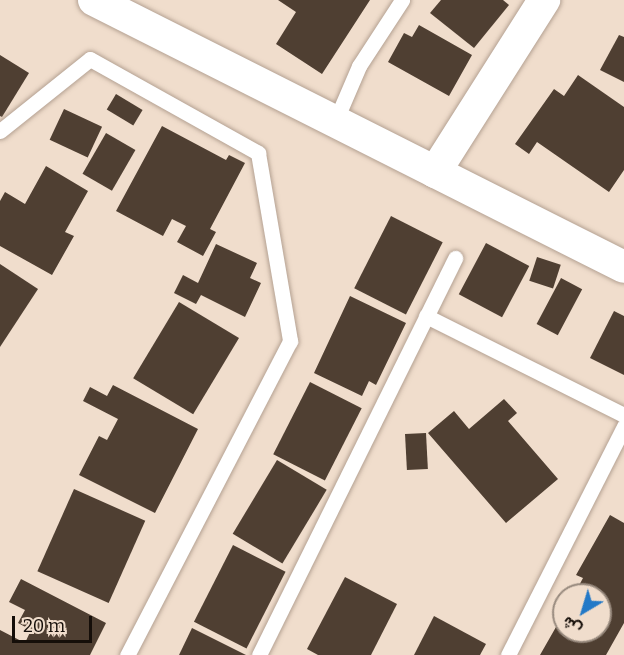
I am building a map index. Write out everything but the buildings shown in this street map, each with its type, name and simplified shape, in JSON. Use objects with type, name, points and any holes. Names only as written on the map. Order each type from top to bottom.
[{"type":"street","points":[[94,0],[624,267]]},
{"type":"street","points":[[435,172],[544,0]]},
{"type":"lane","points":[[335,122],[359,66],[402,0]]},
{"type":"lane","points":[[0,131],[90,60],[258,153],[290,341],[128,655]]},
{"type":"lane","points":[[259,655],[455,258]]},
{"type":"lane","points":[[426,316],[624,416]]},
{"type":"lane","points":[[508,655],[624,426]]}]
